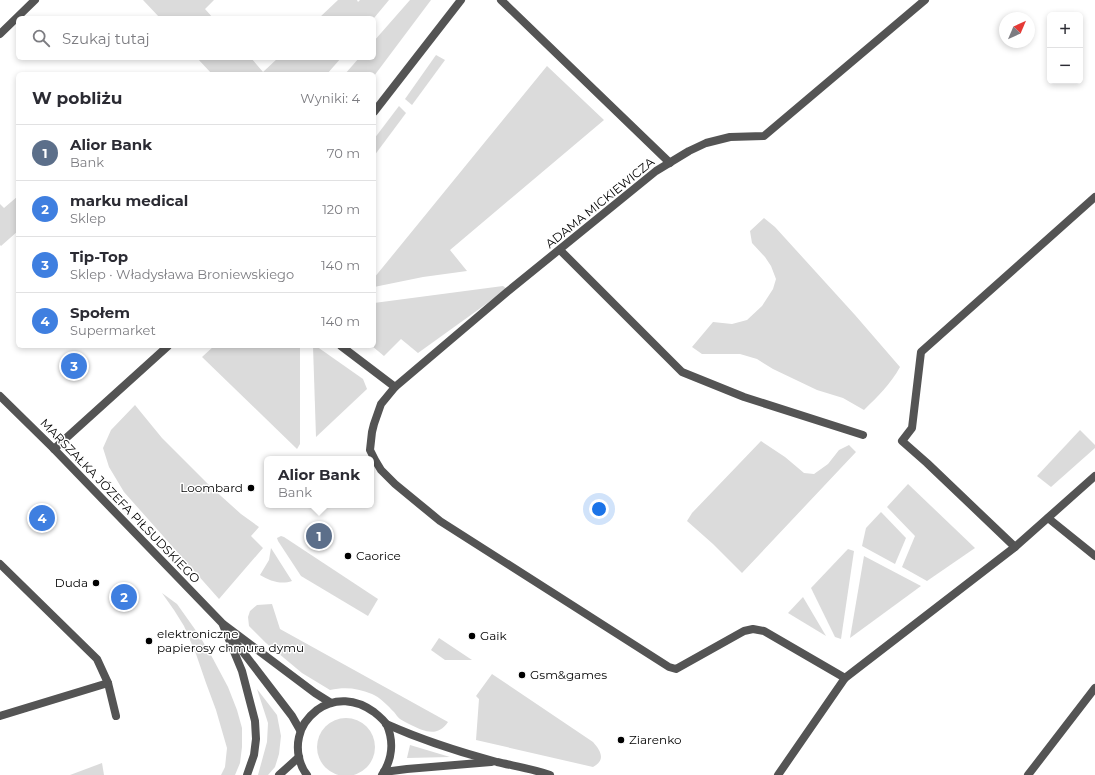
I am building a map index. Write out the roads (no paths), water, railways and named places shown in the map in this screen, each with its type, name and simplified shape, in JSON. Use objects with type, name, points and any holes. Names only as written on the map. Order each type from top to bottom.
[{"type":"street","points":[[19,16],[35,0]]},
{"type":"street","points":[[376,109],[461,0]]},
{"type":"street","points":[[501,0],[670,163]]},
{"type":"street","name":"ADAMA MICKIEWICZA","points":[[373,456],[370,450],[372,432],[381,404],[395,387],[507,292],[656,171],[689,151],[706,143],[730,137],[764,136],[925,0]]},
{"type":"street","points":[[0,34],[16,18]]},
{"type":"street","points":[[1015,547],[902,441],[912,428],[921,352],[1095,197]]},
{"type":"street","points":[[560,250],[682,372],[744,397],[863,435]]},
{"type":"street","points":[[54,449],[166,348]]},
{"type":"street","points":[[344,348],[395,387]]},
{"type":"street","name":"MARSZAŁKA JÓZEFA PIŁSUDSKIEGO","points":[[0,396],[54,449],[223,624],[292,716],[300,730]]},
{"type":"street","name":"ADAMA MICKIEWICZA","points":[[374,458],[382,470],[395,484],[446,525],[669,667],[676,669],[752,629],[764,631],[845,678]]},
{"type":"street","points":[[778,775],[845,678],[1015,547],[1095,476]]},
{"type":"street","points":[[1048,518],[1095,556]]},
{"type":"street","points":[[0,564],[97,659],[108,684],[116,716]]},
{"type":"street","points":[[223,624],[242,671],[255,722],[256,739],[247,775]]},
{"type":"street","name":"MARSZAŁKA JÓZEFA PIŁSUDSKIEGO","points":[[223,624],[315,693],[331,702]]},
{"type":"street","points":[[0,716],[108,684]]},
{"type":"street","points":[[1028,775],[1095,688]]},
{"type":"street","points":[[307,775],[304,771],[299,756],[298,742],[300,730],[311,715],[331,702],[338,701],[354,702],[369,709],[386,724],[392,748],[389,763],[383,774]]},
{"type":"street","points":[[386,724],[455,750],[546,774]]},
{"type":"street","points":[[279,775],[299,756]]},
{"type":"street","points":[[383,774],[407,769],[497,762]]},
{"type":"place","name":"Tip-Top","points":[[74,366]]},
{"type":"place","name":"Loombard","points":[[251,488]]},
{"type":"place","name":"Społem","points":[[42,518]]},
{"type":"place","name":"Alior Bank","points":[[319,536]]},
{"type":"place","name":"Caorice","points":[[348,556]]},
{"type":"place","name":"Duda","points":[[96,583]]},
{"type":"place","name":"marku medical","points":[[124,597]]},
{"type":"place","name":"Gaik","points":[[472,636]]},
{"type":"place","name":"elektroniczne papierosy chmura dymu","points":[[149,641]]},
{"type":"place","name":"Gsm&games","points":[[522,675]]},
{"type":"place","name":"Ziarenko","points":[[621,740]]}]
